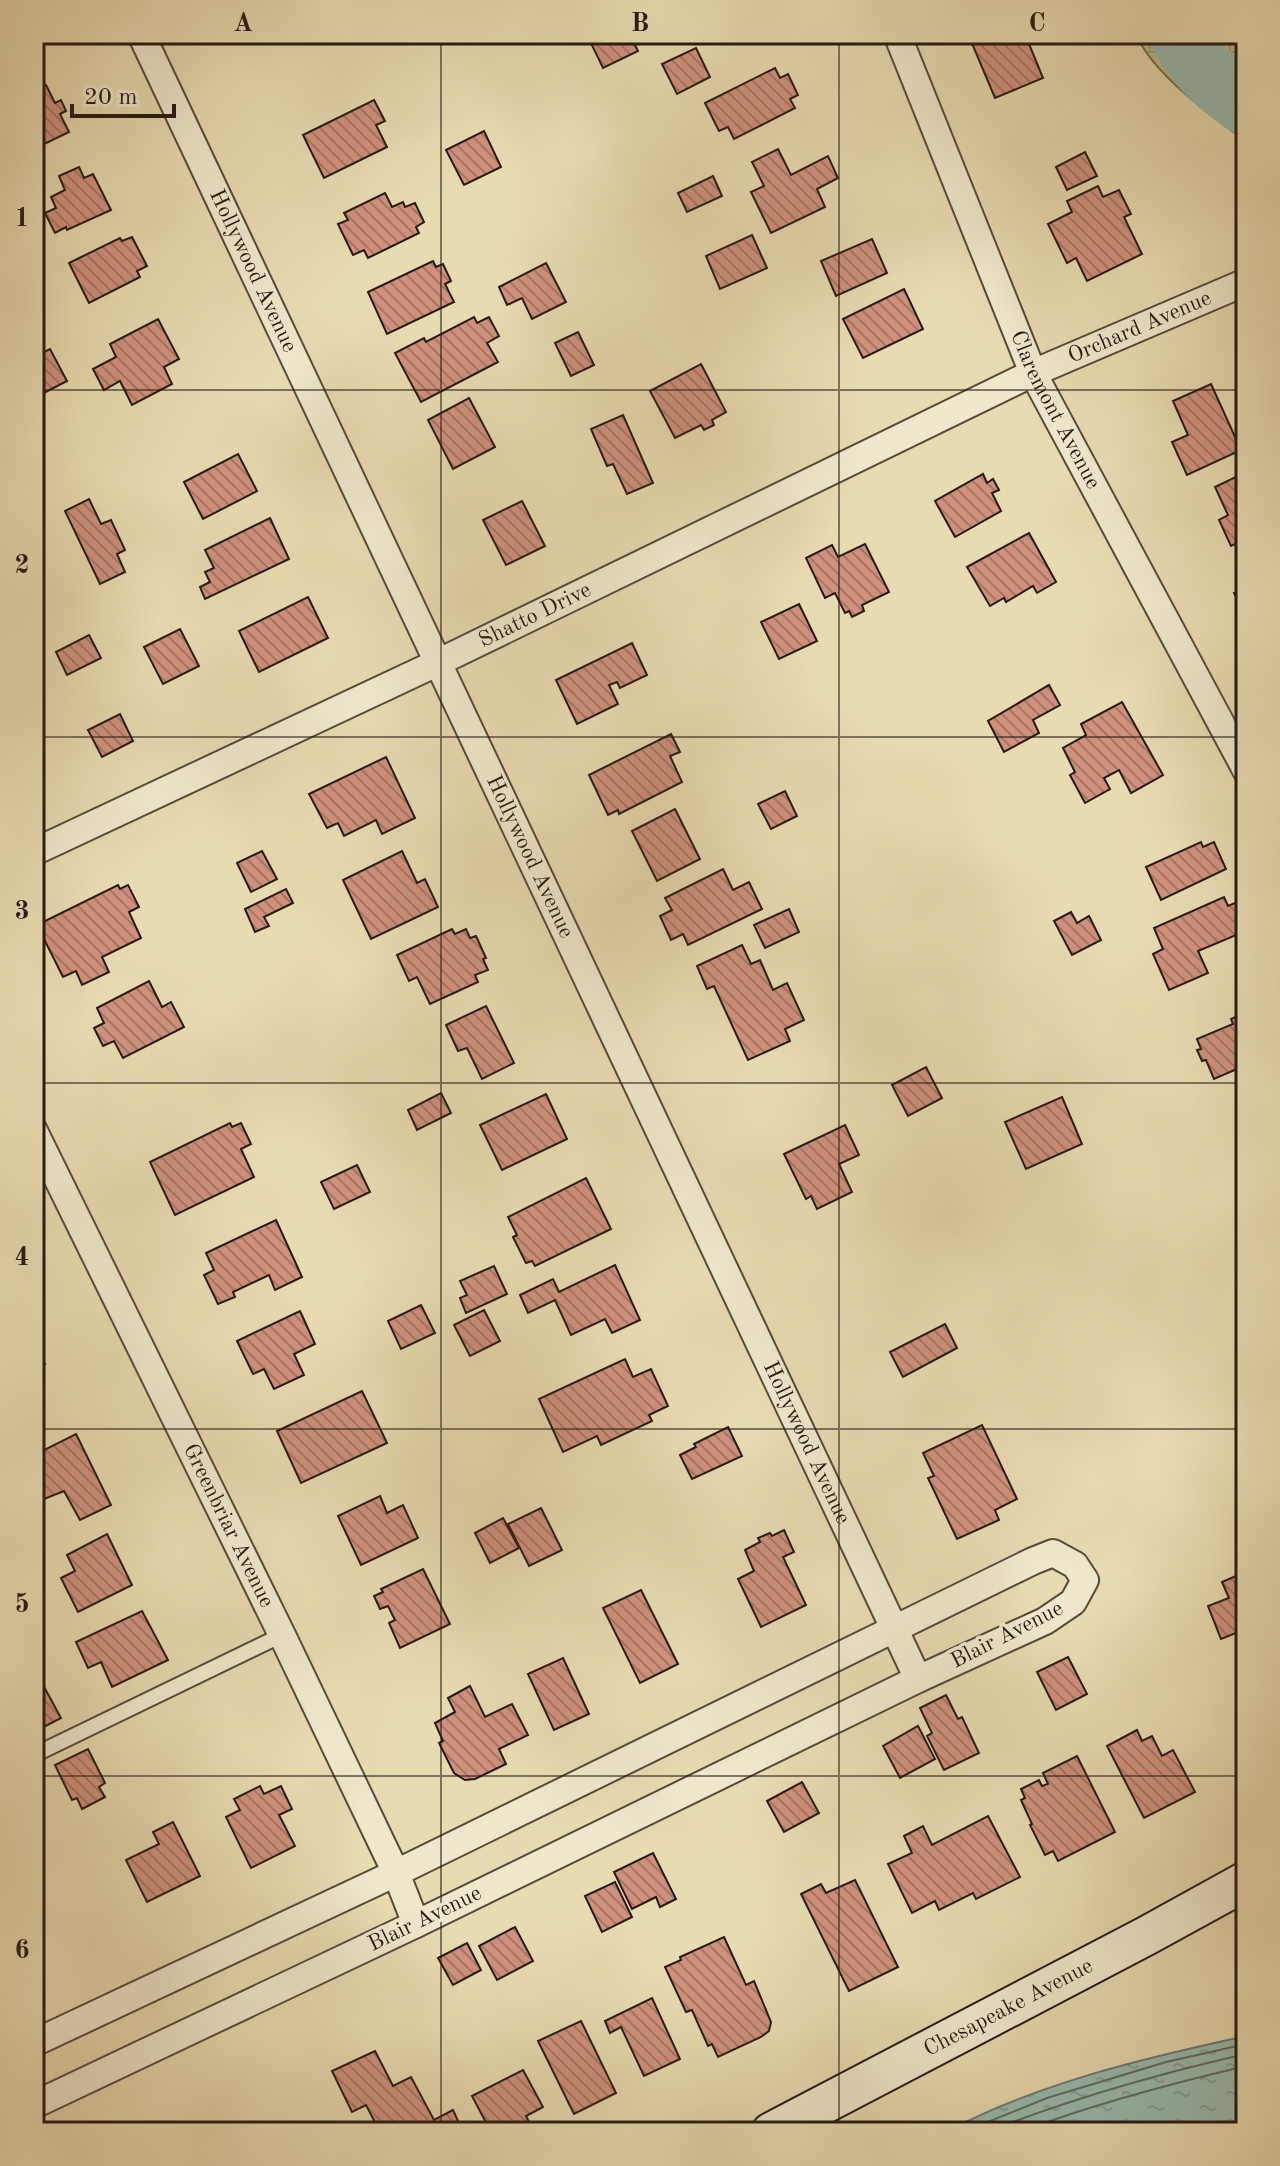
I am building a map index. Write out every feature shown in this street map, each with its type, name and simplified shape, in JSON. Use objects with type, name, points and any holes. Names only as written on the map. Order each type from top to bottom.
[{"type":"main road","name":"Chesapeake Avenue","points":[[771,2132],[1132,1944],[1246,1881]]},
{"type":"street","name":"Hollywood Avenue","points":[[141,34],[918,1679]]},
{"type":"street","name":"Claremont Avenue","points":[[897,34],[1033,373],[1246,770]]},
{"type":"street","name":"Orchard Avenue","points":[[1033,373],[1246,282]]},
{"type":"street","name":"Shatto Drive","points":[[34,852],[439,662],[1033,373]]},
{"type":"street","name":"Greenbriar Avenue","points":[[34,1131],[282,1635],[396,1873],[416,1924]]},
{"type":"street","name":"Blair Avenue","points":[[34,2043],[396,1873],[1053,1553],[1075,1565],[1085,1580],[1073,1602],[1045,1621],[918,1679],[416,1924],[34,2105]]},
{"type":"lane","points":[[34,1755],[282,1635]]},
{"type":"green space","points":[[1137,34],[1246,34],[1246,141],[1168,78],[1143,48]]},
{"type":"water","points":[[1246,2036],[1246,2132],[946,2132],[1017,2099],[1055,2086],[1169,2053]]},
{"type":"building","points":[[594,34],[630,34],[638,51],[603,68],[588,37]]},
{"type":"building","points":[[968,34],[1025,34],[1043,78],[995,98]]},
{"type":"building","points":[[696,48],[710,77],[677,94],[662,64]]},
{"type":"building","points":[[775,68],[780,78],[788,74],[798,95],[790,99],[795,108],[734,139],[728,127],[719,131],[705,103]]},
{"type":"building","points":[[46,85],[55,103],[61,100],[66,111],[60,114],[69,132],[34,149],[34,90]]},
{"type":"building","points":[[374,100],[385,121],[376,125],[387,147],[324,178],[303,135]]},
{"type":"building","points":[[484,131],[501,167],[464,185],[446,150]]},
{"type":"building","points":[[778,149],[791,175],[828,156],[838,178],[817,189],[825,207],[771,233],[751,192],[764,186],[752,162]]},
{"type":"building","points":[[1085,152],[1097,176],[1067,190],[1056,167]]},
{"type":"building","points":[[79,167],[84,178],[93,174],[111,210],[55,233],[45,213],[56,208],[51,197],[65,190],[59,176]]},
{"type":"building","points":[[713,176],[722,196],[687,212],[678,193]]},
{"type":"building","points":[[1098,186],[1103,197],[1119,190],[1131,214],[1124,217],[1142,254],[1087,281],[1076,258],[1067,263],[1048,224],[1072,212],[1067,201]]},
{"type":"building","points":[[385,193],[392,207],[403,202],[405,207],[415,203],[424,222],[416,227],[419,233],[368,258],[364,250],[353,255],[338,224],[348,220],[344,213]]},
{"type":"building","points":[[752,235],[767,268],[720,289],[706,256]]},
{"type":"building","points":[[132,237],[147,266],[137,271],[140,277],[89,303],[69,263],[120,238],[122,241]]},
{"type":"building","points":[[872,239],[887,273],[836,296],[821,261]]},
{"type":"building","points":[[433,261],[436,267],[443,264],[451,281],[445,284],[454,302],[387,334],[368,292]]},
{"type":"building","points":[[546,263],[566,302],[532,319],[522,298],[507,305],[499,287]]},
{"type":"building","points":[[904,289],[923,329],[863,358],[843,319]]},
{"type":"building","points":[[474,317],[477,323],[489,317],[499,336],[487,343],[498,362],[421,402],[395,353],[424,338],[426,342]]},
{"type":"building","points":[[158,319],[179,359],[164,367],[172,384],[132,405],[120,381],[104,390],[93,369],[116,357],[110,344]]},
{"type":"building","points":[[578,332],[594,365],[571,376],[555,343]]},
{"type":"building","points":[[50,349],[67,381],[34,398],[34,357]]},
{"type":"building","points":[[701,364],[726,412],[712,420],[714,425],[704,430],[701,425],[675,438],[650,391]]},
{"type":"building","points":[[1211,384],[1241,450],[1187,475],[1172,442],[1188,435],[1173,401]]},
{"type":"building","points":[[469,398],[495,447],[453,469],[428,420]]},
{"type":"building","points":[[623,415],[653,483],[627,494],[613,464],[607,466],[591,429]]},
{"type":"building","points":[[238,454],[257,491],[203,519],[184,482]]},
{"type":"building","points":[[1246,472],[1246,539],[1231,546],[1219,520],[1228,515],[1215,487]]},
{"type":"building","points":[[983,474],[987,483],[993,479],[999,490],[992,493],[1001,511],[955,537],[935,501]]},
{"type":"building","points":[[89,499],[101,524],[111,520],[125,550],[117,554],[125,572],[100,584],[65,511]]},
{"type":"building","points":[[522,501],[545,546],[506,565],[483,520]]},
{"type":"building","points":[[270,518],[289,559],[205,599],[200,587],[210,582],[205,572],[214,568],[205,550]]},
{"type":"building","points":[[1029,533],[1056,582],[1037,593],[1033,586],[1006,602],[1004,598],[990,606],[967,567]]},
{"type":"building","points":[[865,544],[889,592],[862,605],[864,611],[852,617],[849,611],[845,613],[835,593],[825,598],[806,558],[832,545],[838,557]]},
{"type":"building","points":[[1246,579],[1246,617],[1234,593],[1243,590],[1239,582]]},
{"type":"building","points":[[308,597],[328,638],[259,672],[239,631]]},
{"type":"building","points":[[799,604],[817,641],[779,659],[761,622]]},
{"type":"building","points":[[180,629],[199,666],[163,684],[144,647]]},
{"type":"building","points":[[89,635],[101,658],[67,675],[56,652]]},
{"type":"building","points":[[632,643],[647,675],[620,688],[617,682],[609,685],[618,704],[577,724],[556,680]]},
{"type":"building","points":[[1049,685],[1060,705],[1033,720],[1039,733],[1004,752],[988,721]]},
{"type":"building","points":[[1122,702],[1163,775],[1131,793],[1119,770],[1104,778],[1110,789],[1085,803],[1070,775],[1075,772],[1063,748],[1086,735],[1081,724]]},
{"type":"building","points":[[120,714],[133,741],[102,757],[88,730]]},
{"type":"building","points":[[671,734],[680,752],[670,756],[682,782],[619,814],[618,810],[608,815],[589,775]]},
{"type":"building","points":[[386,757],[415,818],[382,834],[376,820],[344,836],[338,823],[327,828],[309,794]]},
{"type":"building","points":[[785,791],[797,816],[771,829],[758,804]]},
{"type":"building","points":[[675,809],[700,859],[657,881],[632,831]]},
{"type":"building","points":[[1201,842],[1203,847],[1214,842],[1226,869],[1161,900],[1146,867]]},
{"type":"building","points":[[262,851],[277,879],[251,892],[237,863]]},
{"type":"building","points":[[402,851],[417,883],[425,879],[438,907],[371,939],[343,880]]},
{"type":"building","points":[[723,869],[733,890],[749,882],[762,909],[688,945],[683,934],[671,940],[660,916],[672,910],[665,898]]},
{"type":"building","points":[[118,885],[120,889],[128,885],[139,907],[129,912],[141,938],[102,957],[109,972],[82,985],[76,971],[63,977],[37,925]]},
{"type":"building","points":[[286,889],[293,903],[264,917],[269,926],[255,932],[245,909]]},
{"type":"building","points":[[1224,897],[1228,906],[1237,902],[1246,927],[1240,930],[1241,933],[1198,951],[1208,973],[1169,990],[1153,954],[1163,949],[1154,928]]},
{"type":"building","points":[[789,909],[799,932],[765,948],[754,925]]},
{"type":"building","points":[[1071,912],[1077,923],[1089,916],[1101,940],[1072,955],[1054,921]]},
{"type":"building","points":[[452,929],[455,934],[466,929],[470,938],[476,936],[488,970],[475,975],[478,982],[430,1004],[417,977],[409,981],[397,955]]},
{"type":"building","points":[[742,945],[751,964],[760,960],[773,990],[787,983],[804,1020],[785,1029],[790,1041],[748,1060],[714,986],[707,989],[697,966]]},
{"type":"building","points":[[149,981],[162,1007],[171,1002],[184,1027],[123,1058],[114,1041],[103,1046],[94,1028],[104,1023],[97,1008]]},
{"type":"building","points":[[486,1006],[514,1063],[482,1079],[467,1048],[458,1051],[446,1025]]},
{"type":"building","points":[[1246,1012],[1246,1065],[1214,1079],[1206,1060],[1202,1061],[1197,1050],[1201,1049],[1197,1039],[1233,1024],[1231,1019]]},
{"type":"building","points":[[926,1067],[942,1098],[908,1116],[892,1085]]},
{"type":"building","points":[[441,1093],[451,1113],[417,1130],[408,1110]]},
{"type":"building","points":[[546,1094],[567,1139],[502,1170],[480,1125]]},
{"type":"building","points":[[1062,1097],[1082,1144],[1026,1169],[1005,1122]]},
{"type":"building","points":[[230,1123],[232,1127],[241,1123],[251,1144],[241,1149],[254,1177],[175,1215],[150,1162]]},
{"type":"building","points":[[845,1125],[859,1155],[839,1164],[852,1192],[817,1209],[811,1196],[806,1199],[784,1154]]},
{"type":"building","points":[[357,1165],[370,1192],[334,1209],[321,1182]]},
{"type":"building","points":[[586,1178],[611,1229],[535,1266],[532,1261],[526,1263],[513,1237],[517,1235],[508,1217]]},
{"type":"building","points":[[276,1220],[302,1277],[275,1290],[269,1275],[233,1292],[235,1297],[218,1304],[204,1275],[214,1270],[206,1253]]},
{"type":"building","points":[[615,1265],[640,1320],[612,1333],[605,1319],[571,1335],[555,1300],[528,1313],[520,1295],[553,1279],[559,1292]]},
{"type":"building","points":[[494,1266],[507,1294],[466,1313],[460,1298],[467,1295],[460,1281]]},
{"type":"building","points":[[421,1305],[435,1333],[401,1349],[388,1321]]},
{"type":"building","points":[[484,1310],[500,1341],[470,1356],[454,1325]]},
{"type":"building","points":[[300,1311],[315,1344],[294,1354],[304,1375],[274,1389],[264,1369],[253,1374],[237,1341]]},
{"type":"building","points":[[945,1324],[957,1348],[903,1377],[890,1352]]},
{"type":"building","points":[[34,1342],[45,1364],[34,1370]]},
{"type":"building","points":[[625,1359],[633,1377],[651,1369],[668,1406],[649,1415],[652,1421],[601,1445],[597,1436],[563,1452],[539,1399]]},
{"type":"building","points":[[362,1391],[387,1443],[301,1483],[277,1431]]},
{"type":"building","points":[[982,1425],[1017,1499],[995,1510],[999,1520],[957,1539],[928,1478],[934,1476],[923,1453]]},
{"type":"building","points":[[728,1427],[742,1456],[692,1479],[680,1455],[696,1447],[694,1444]]},
{"type":"building","points":[[76,1434],[111,1505],[80,1520],[64,1491],[34,1503],[34,1455]]},
{"type":"building","points":[[380,1496],[387,1513],[403,1505],[418,1538],[361,1565],[338,1516]]},
{"type":"building","points":[[541,1508],[562,1550],[529,1566],[508,1524]]},
{"type":"building","points":[[503,1518],[519,1548],[490,1563],[475,1533]]},
{"type":"building","points":[[784,1530],[794,1552],[783,1557],[806,1605],[761,1627],[738,1579],[754,1571],[745,1550],[760,1542],[758,1538]]},
{"type":"building","points":[[107,1534],[132,1585],[78,1612],[61,1578],[75,1571],[67,1555]]},
{"type":"building","points":[[423,1569],[450,1624],[400,1648],[389,1623],[395,1620],[388,1606],[380,1609],[374,1596],[383,1592],[381,1589]]},
{"type":"building","points":[[1245,1572],[1246,1629],[1221,1639],[1208,1606],[1229,1598],[1222,1582]]},
{"type":"building","points":[[641,1590],[678,1664],[640,1683],[603,1608]]},
{"type":"building","points":[[142,1611],[168,1660],[112,1687],[101,1662],[88,1668],[76,1642]]},
{"type":"building","points":[[1068,1657],[1087,1694],[1056,1710],[1037,1672]]},
{"type":"building","points":[[563,1658],[589,1714],[554,1730],[528,1674]]},
{"type":"building","points":[[42,1683],[61,1718],[34,1732],[34,1688]]},
{"type":"building","points":[[470,1686],[485,1717],[512,1704],[528,1735],[499,1749],[506,1764],[475,1779],[465,1780],[454,1773],[439,1743],[443,1741],[435,1723],[455,1712],[448,1698]]},
{"type":"building","points":[[946,1695],[958,1719],[962,1717],[979,1753],[944,1770],[927,1736],[932,1733],[920,1708]]},
{"type":"building","points":[[918,1726],[935,1759],[900,1778],[883,1746]]},
{"type":"building","points":[[1137,1730],[1142,1741],[1152,1736],[1162,1756],[1173,1750],[1195,1792],[1144,1818],[1107,1746]]},
{"type":"building","points":[[88,1749],[105,1783],[99,1787],[105,1797],[82,1809],[77,1798],[72,1800],[55,1765]]},
{"type":"building","points":[[1077,1756],[1115,1832],[1058,1861],[1053,1851],[1045,1855],[1030,1825],[1021,1800],[1025,1798],[1021,1789],[1039,1780],[1042,1786],[1048,1784],[1043,1773]]},
{"type":"building","points":[[802,1782],[819,1813],[784,1832],[767,1801]]},
{"type":"building","points":[[260,1786],[264,1794],[281,1786],[292,1809],[279,1815],[295,1846],[251,1868],[226,1817],[240,1810],[234,1799]]},
{"type":"building","points":[[988,1816],[1020,1877],[976,1899],[973,1893],[939,1910],[935,1901],[912,1913],[888,1864],[912,1853],[904,1836],[923,1826],[932,1845]]},
{"type":"building","points":[[173,1822],[200,1876],[147,1902],[126,1860],[159,1844],[153,1832]]},
{"type":"building","points":[[653,1853],[676,1899],[660,1907],[656,1897],[632,1909],[614,1872]]},
{"type":"building","points":[[855,1880],[898,1967],[849,1991],[801,1894],[821,1884],[826,1893]]},
{"type":"building","points":[[615,1882],[632,1917],[602,1932],[585,1896]]},
{"type":"building","points":[[515,1927],[533,1961],[497,1980],[479,1946]]},
{"type":"building","points":[[724,1937],[746,1985],[754,1981],[771,2022],[769,2031],[761,2037],[718,2057],[712,2044],[708,2046],[692,2010],[686,2012],[665,1967]]},
{"type":"building","points":[[467,1943],[481,1970],[453,1985],[438,1958]]},
{"type":"building","points":[[652,1998],[680,2059],[644,2076],[621,2027],[610,2033],[605,2021]]},
{"type":"building","points":[[581,2021],[616,2093],[574,2114],[538,2041]]},
{"type":"building","points":[[375,2051],[393,2086],[411,2077],[434,2120],[453,2110],[463,2132],[380,2132],[366,2105],[352,2112],[332,2071]]},
{"type":"building","points":[[523,2070],[543,2107],[526,2116],[534,2132],[491,2132],[472,2096]]},
{"type":"waterway","points":[[1180,34],[1208,74],[1246,104]]}]
